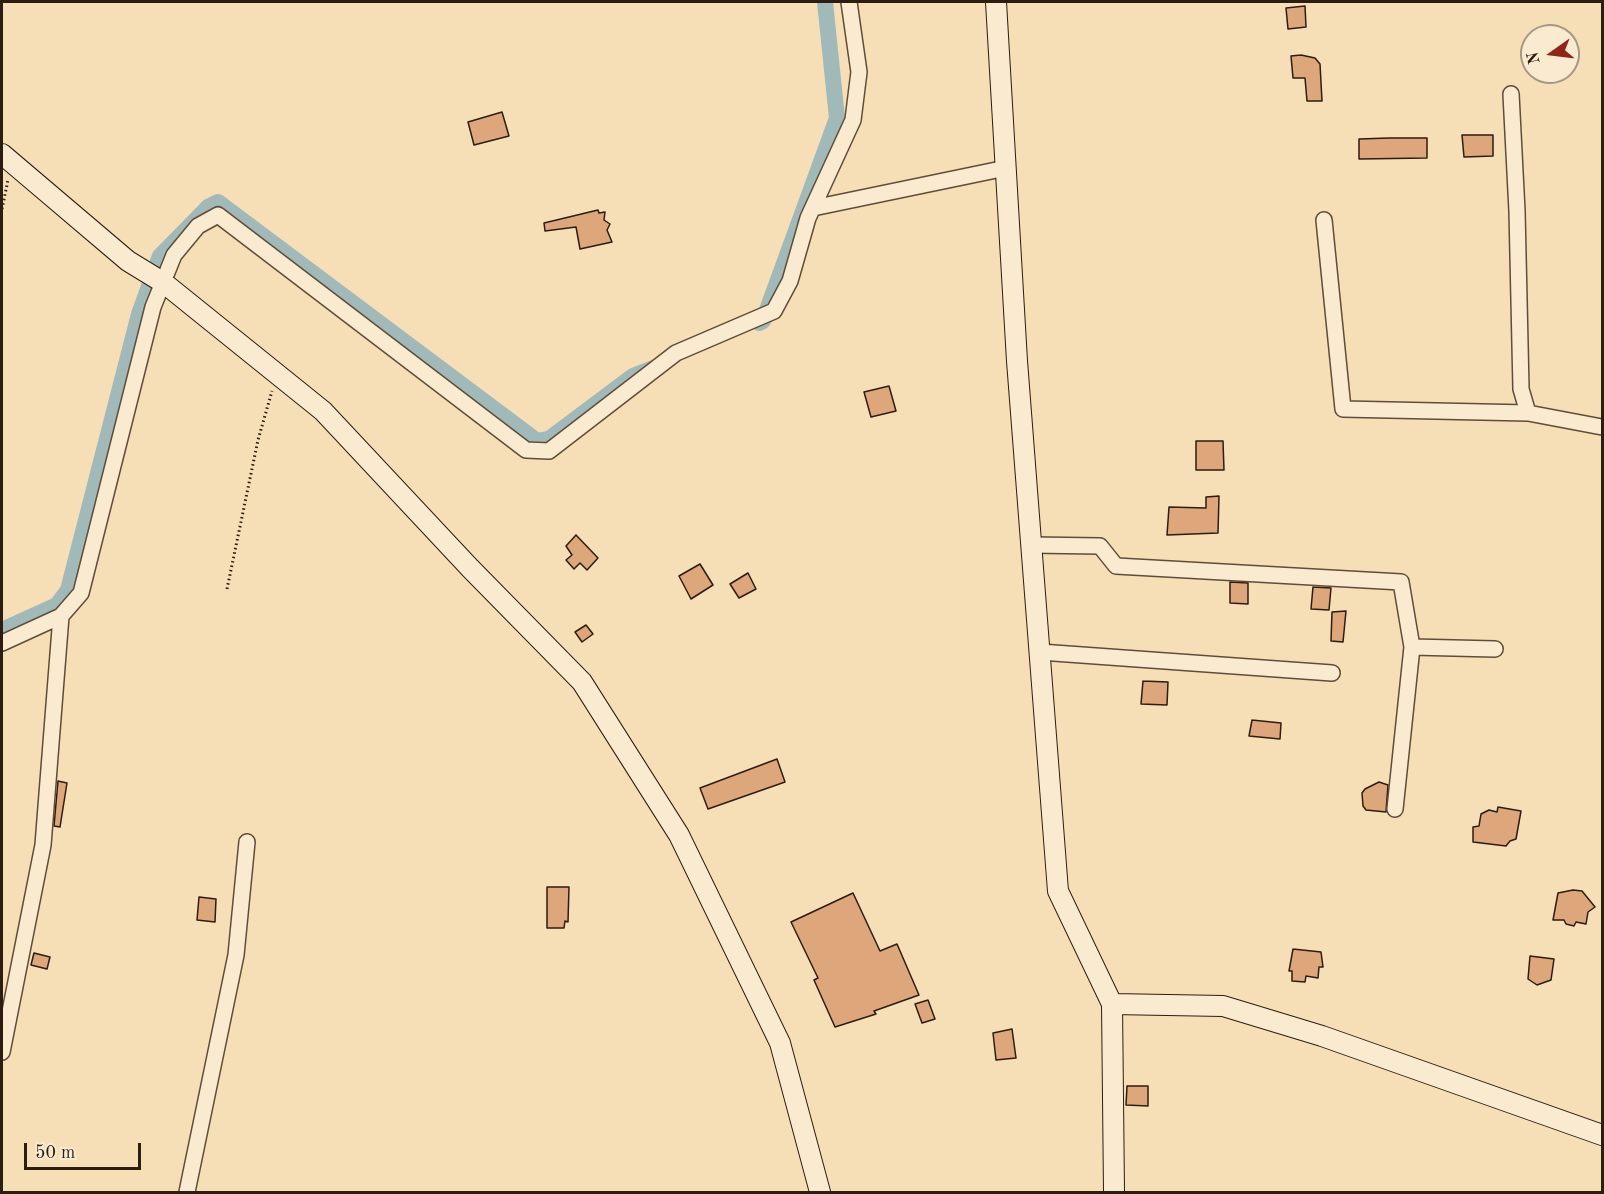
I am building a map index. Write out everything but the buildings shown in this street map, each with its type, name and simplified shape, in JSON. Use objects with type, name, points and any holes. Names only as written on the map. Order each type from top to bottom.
[{"type":"street","points":[[2,643],[61,616],[81,592],[153,307],[174,255],[198,226],[218,215],[526,450],[549,451],[676,353],[774,311],[790,281],[813,208],[853,120],[860,72],[849,2]]},
{"type":"street","points":[[996,2],[1031,545],[1058,891],[1112,1004],[1114,1192]]},
{"type":"street","points":[[1511,94],[1517,211],[1521,389],[1528,412]]},
{"type":"street","points":[[8,159],[128,261],[164,283],[323,411],[470,568],[582,682],[679,835],[780,1043],[820,1192]]},
{"type":"street","points":[[813,208],[1006,168]]},
{"type":"street","points":[[1324,220],[1343,409],[1528,412],[1602,427]]},
{"type":"street","points":[[1031,545],[1100,546],[1116,566],[1401,582],[1412,647],[1395,809]]},
{"type":"street","points":[[2,1052],[44,846],[61,616]]},
{"type":"street","points":[[1412,647],[1495,649]]},
{"type":"street","points":[[1040,652],[1332,673]]},
{"type":"street","points":[[187,1192],[236,955],[247,842]]},
{"type":"street","points":[[1112,1004],[1223,1006],[1322,1036],[1602,1135]]},
{"type":"path","points":[[2,209],[8,159]]},
{"type":"path","points":[[227,589],[258,440],[274,388]]},
{"type":"waterway","points":[[759,323],[763,321],[837,118],[825,2]]},
{"type":"waterway","points":[[2,630],[57,605],[68,590],[139,314],[160,256],[208,207],[218,202],[537,441],[549,439],[633,376],[656,367]]}]
